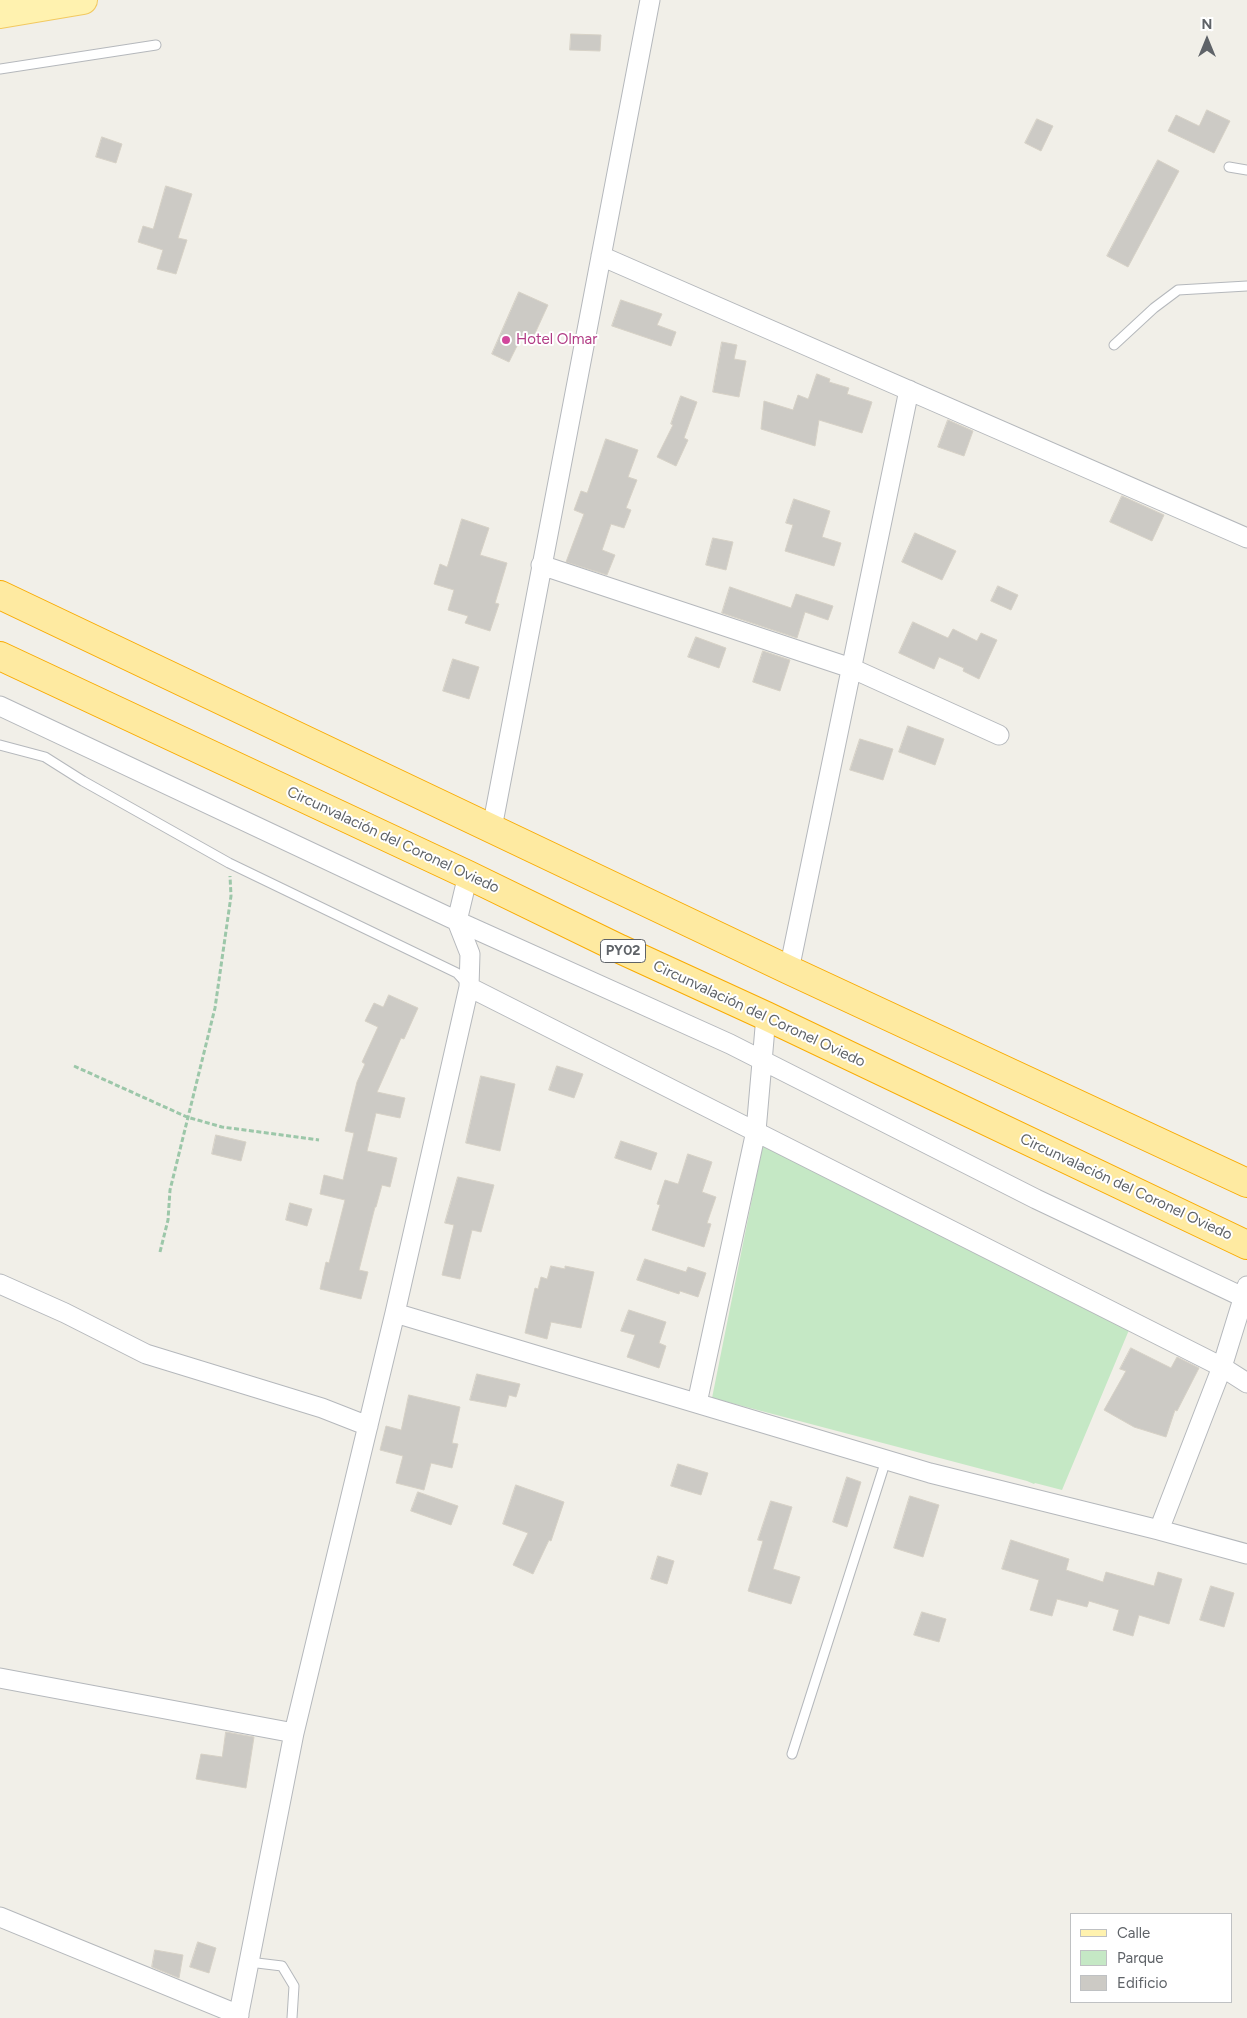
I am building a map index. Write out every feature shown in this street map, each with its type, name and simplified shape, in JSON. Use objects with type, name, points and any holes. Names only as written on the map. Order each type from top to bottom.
[{"type":"highway","points":[[0,595],[790,970],[1247,1183]]},
{"type":"highway","name":"Circunvalación del Coronel Oviedo","points":[[0,656],[468,875],[620,949],[766,1016],[1247,1244]]},
{"type":"main road","points":[[0,14],[83,0]]},
{"type":"street","points":[[492,828],[650,0]]},
{"type":"street","points":[[601,256],[1247,538]]},
{"type":"street","points":[[790,970],[909,390]]},
{"type":"street","points":[[541,565],[851,668],[999,735]]},
{"type":"street","points":[[0,706],[458,921],[730,1044],[762,1062],[1036,1199],[1246,1294],[1222,1367],[1160,1530]]},
{"type":"street","points":[[0,1917],[239,2016],[294,1733],[395,1313],[469,987],[470,954],[458,921],[468,875]]},
{"type":"street","points":[[469,987],[1222,1367],[1247,1383]]},
{"type":"street","points":[[697,1403],[756,1131],[766,1016]]},
{"type":"street","points":[[0,1284],[65,1313],[146,1354],[322,1408],[368,1426]]},
{"type":"street","points":[[395,1313],[930,1473],[1160,1530],[1247,1554]]},
{"type":"street","points":[[0,1678],[294,1733]]},
{"type":"lane","points":[[0,69],[156,45]]},
{"type":"lane","points":[[1229,167],[1247,170]]},
{"type":"lane","points":[[1114,345],[1154,308],[1178,290],[1247,286]]},
{"type":"lane","points":[[0,745],[45,757],[83,781],[229,863],[457,973],[469,987]]},
{"type":"lane","points":[[792,1754],[886,1460]]},
{"type":"lane","points":[[249,1962],[282,1966],[294,1986],[292,2018]]},
{"type":"path","points":[[160,1252],[168,1220],[170,1190],[215,1008],[231,896],[229,863]]},
{"type":"path","points":[[74,1066],[188,1117],[222,1127],[319,1140]]},
{"type":"green space","points":[[763,1144],[1129,1330],[1062,1490],[712,1398]]},
{"type":"building","points":[[571,34],[601,35],[600,51],[570,50]]},
{"type":"building","points":[[1207,110],[1230,121],[1214,153],[1168,131],[1176,115],[1199,126]]},
{"type":"building","points":[[1037,119],[1053,126],[1041,151],[1025,143]]},
{"type":"building","points":[[102,137],[122,144],[116,163],[96,157]]},
{"type":"building","points":[[1158,160],[1179,171],[1128,267],[1107,256]]},
{"type":"building","points":[[166,186],[192,194],[178,238],[187,240],[176,274],[157,269],[163,250],[138,242],[143,226],[153,229]]},
{"type":"building","points":[[519,292],[548,305],[532,340],[522,336],[509,362],[492,354]]},
{"type":"building","points":[[621,300],[662,314],[657,325],[676,332],[671,346],[612,326]]},
{"type":"building","points":[[722,342],[737,345],[734,359],[746,361],[739,397],[713,392]]},
{"type":"building","points":[[817,374],[830,379],[829,382],[849,388],[847,394],[872,402],[862,433],[819,420],[815,446],[761,429],[764,401],[793,410],[798,395],[808,399]]},
{"type":"building","points":[[681,396],[697,402],[684,438],[688,440],[676,466],[657,457],[673,425],[671,424]]},
{"type":"building","points":[[948,420],[973,431],[964,456],[938,447]]},
{"type":"building","points":[[606,439],[638,450],[628,477],[637,480],[626,508],[631,510],[624,528],[611,524],[602,550],[615,555],[607,575],[566,562],[584,514],[574,510],[581,491],[587,493]]},
{"type":"building","points":[[1122,496],[1164,515],[1152,541],[1110,522]]},
{"type":"building","points":[[794,499],[830,511],[822,537],[841,543],[834,566],[785,551],[793,525],[786,523]]},
{"type":"building","points":[[462,519],[489,528],[480,555],[507,563],[495,603],[499,604],[490,631],[465,623],[468,616],[448,610],[454,590],[434,584],[440,564],[447,567]]},
{"type":"building","points":[[915,533],[956,551],[942,580],[902,562]]},
{"type":"building","points":[[713,538],[733,542],[726,570],[706,565]]},
{"type":"building","points":[[998,586],[1018,595],[1011,610],[991,601]]},
{"type":"building","points":[[730,587],[791,608],[796,594],[833,606],[828,620],[805,612],[797,638],[722,613]]},
{"type":"building","points":[[913,622],[948,638],[953,629],[977,641],[981,633],[997,640],[979,679],[963,671],[964,668],[939,657],[934,669],[899,653]]},
{"type":"building","points":[[696,637],[726,648],[719,668],[688,657]]},
{"type":"building","points":[[763,651],[790,660],[780,691],[753,682]]},
{"type":"building","points":[[453,659],[479,667],[469,699],[443,691]]},
{"type":"building","points":[[908,726],[944,739],[935,765],[899,752]]},
{"type":"building","points":[[860,739],[893,749],[883,780],[850,770]]},
{"type":"building","points":[[389,995],[418,1008],[404,1039],[401,1038],[377,1092],[405,1098],[400,1118],[376,1113],[367,1151],[397,1158],[390,1187],[382,1185],[375,1207],[359,1270],[368,1272],[361,1299],[320,1289],[326,1262],[329,1263],[345,1200],[320,1194],[324,1175],[343,1180],[354,1133],[345,1131],[357,1082],[365,1064],[362,1062],[378,1027],[365,1021],[374,1003],[383,1007]]},
{"type":"building","points":[[557,1066],[583,1074],[574,1098],[549,1090]]},
{"type":"building","points":[[481,1076],[515,1084],[500,1151],[466,1143]]},
{"type":"building","points":[[216,1135],[246,1142],[241,1161],[212,1154]]},
{"type":"building","points":[[621,1141],[657,1153],[651,1170],[615,1158]]},
{"type":"building","points":[[688,1154],[712,1162],[702,1192],[716,1197],[707,1223],[711,1224],[704,1247],[652,1230],[660,1205],[657,1204],[665,1180],[678,1184]]},
{"type":"building","points":[[458,1177],[494,1185],[481,1232],[472,1230],[460,1279],[442,1275],[454,1225],[445,1223]]},
{"type":"building","points":[[290,1203],[312,1209],[307,1226],[286,1220]]},
{"type":"building","points":[[645,1259],[686,1272],[688,1267],[706,1273],[698,1297],[680,1291],[679,1294],[637,1280]]},
{"type":"building","points":[[551,1266],[565,1269],[565,1266],[594,1272],[581,1328],[551,1322],[547,1339],[525,1333],[535,1288],[538,1289],[541,1277],[547,1279]]},
{"type":"building","points":[[629,1310],[666,1322],[659,1343],[666,1346],[659,1368],[627,1357],[635,1335],[621,1331]]},
{"type":"building","points":[[1131,1348],[1171,1368],[1177,1357],[1199,1368],[1177,1411],[1175,1410],[1166,1437],[1134,1427],[1104,1410],[1126,1371],[1120,1369]]},
{"type":"building","points":[[477,1374],[520,1384],[516,1397],[509,1395],[506,1407],[470,1400]]},
{"type":"building","points":[[409,1395],[460,1407],[452,1443],[458,1444],[452,1468],[431,1463],[424,1490],[396,1483],[403,1456],[380,1450],[386,1426],[401,1430]]},
{"type":"building","points":[[678,1464],[708,1473],[701,1495],[671,1486]]},
{"type":"building","points":[[847,1477],[861,1482],[847,1527],[833,1522]]},
{"type":"building","points":[[516,1485],[564,1502],[551,1541],[549,1540],[533,1574],[513,1565],[528,1533],[503,1524]]},
{"type":"building","points":[[418,1492],[458,1506],[451,1525],[411,1511]]},
{"type":"building","points":[[910,1496],[939,1505],[923,1557],[894,1548]]},
{"type":"building","points":[[771,1501],[792,1507],[773,1569],[800,1577],[791,1604],[748,1591],[763,1541],[758,1540]]},
{"type":"building","points":[[1011,1540],[1069,1559],[1066,1570],[1103,1582],[1106,1572],[1154,1586],[1158,1572],[1182,1579],[1169,1624],[1139,1615],[1133,1636],[1113,1630],[1119,1610],[1089,1601],[1087,1607],[1057,1599],[1052,1616],[1030,1610],[1039,1580],[1002,1569]]},
{"type":"building","points":[[658,1556],[674,1561],[667,1584],[651,1579]]},
{"type":"building","points":[[1211,1586],[1234,1593],[1224,1627],[1200,1620]]},
{"type":"building","points":[[922,1612],[946,1619],[939,1642],[914,1635]]},
{"type":"building","points":[[226,1732],[254,1737],[246,1788],[196,1779],[201,1754],[222,1757]]},
{"type":"building","points":[[198,1942],[216,1948],[209,1973],[190,1967]]},
{"type":"building","points":[[155,1950],[183,1955],[179,1978],[152,1967]]},
{"type":"place","name":"Hotel Olmar","points":[[506,340]]}]
